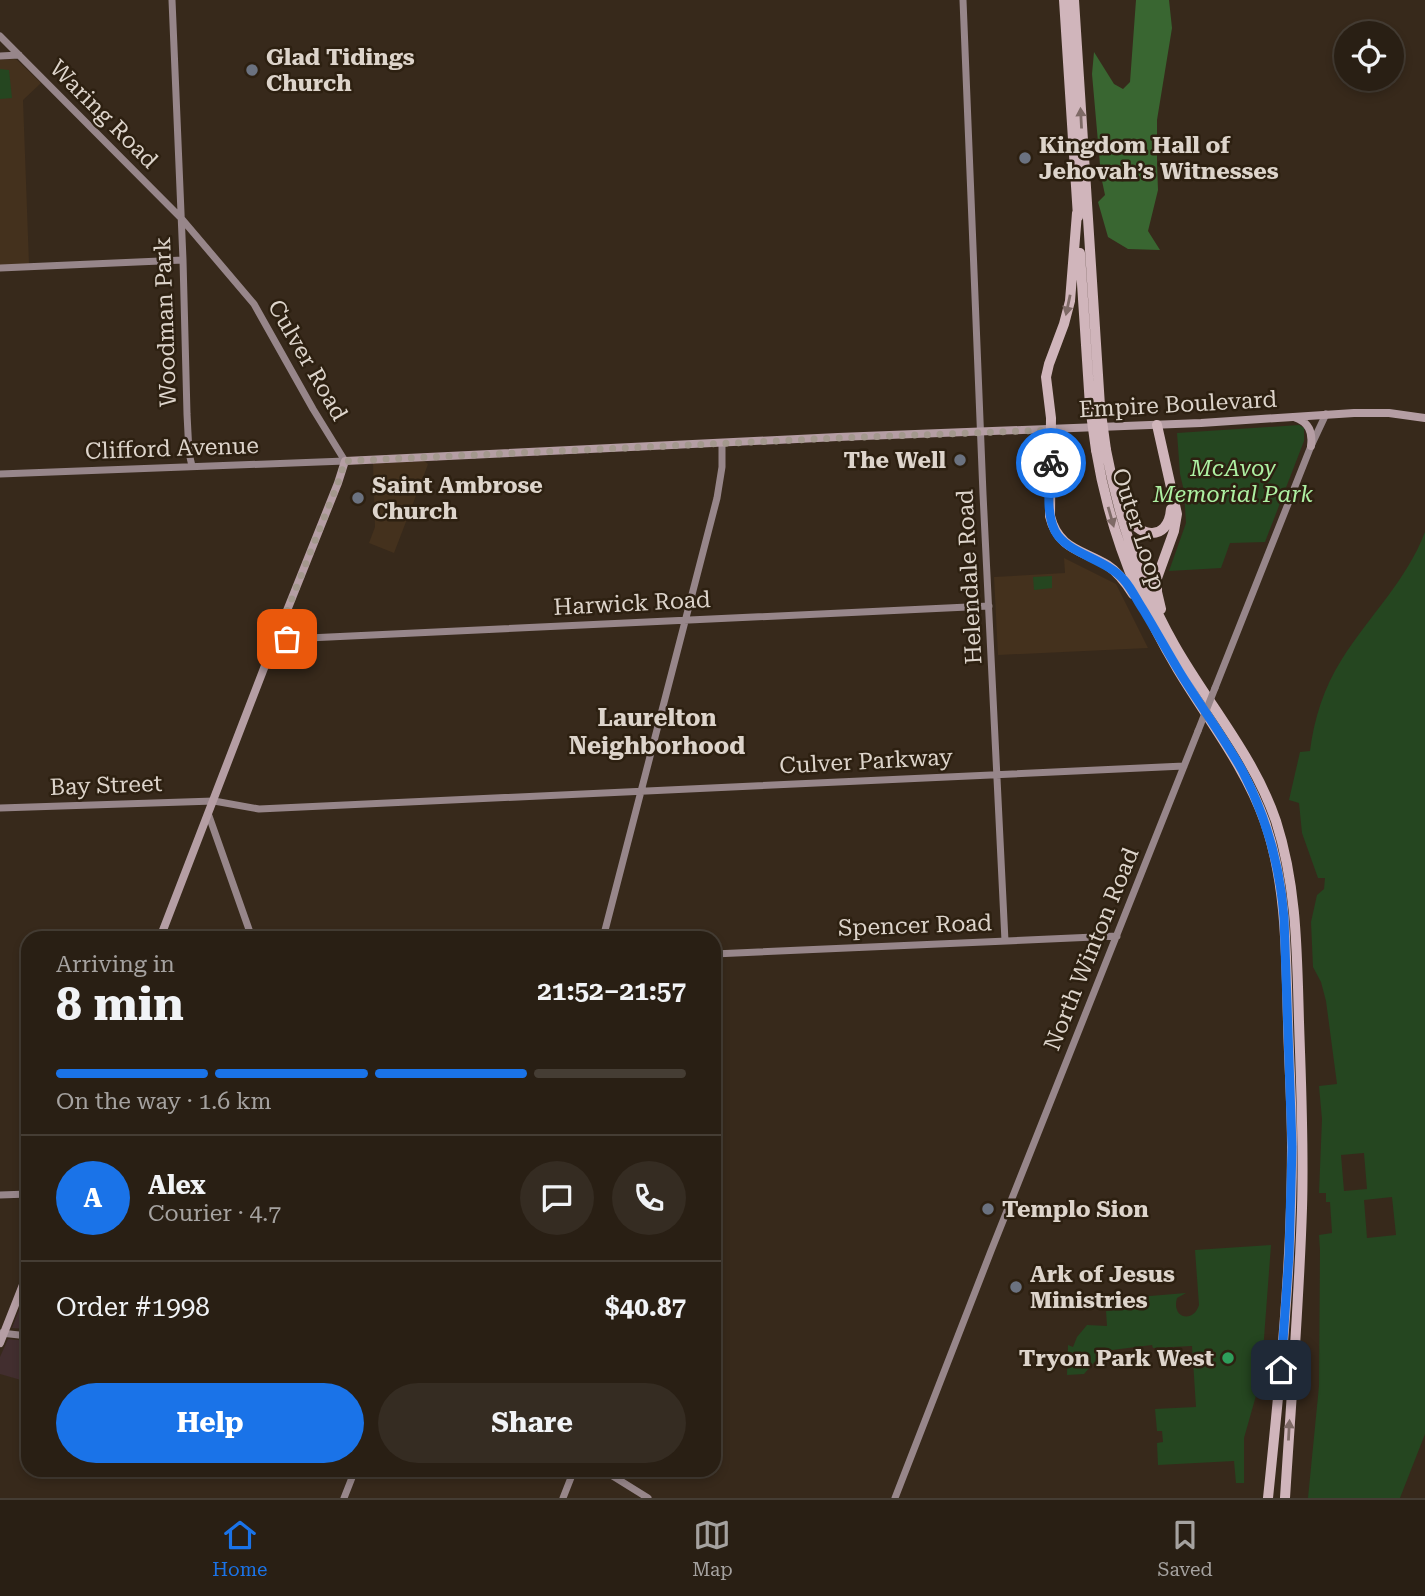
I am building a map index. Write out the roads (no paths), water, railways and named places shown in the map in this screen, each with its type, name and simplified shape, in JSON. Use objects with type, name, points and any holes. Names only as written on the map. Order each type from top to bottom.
[{"type":"highway","name":"Outer Loop","points":[[1063,0],[1077,213],[1106,499],[1121,551],[1141,601],[1166,649],[1236,759],[1253,793],[1273,850],[1282,895],[1291,1109],[1291,1201],[1283,1354],[1268,1498]]},
{"type":"highway","name":"Outer Loop","points":[[1074,0],[1095,406]]},
{"type":"highway","points":[[1077,213],[1070,301],[1047,374],[1051,430],[1049,508],[1054,530],[1061,540],[1121,577],[1166,649]]},
{"type":"highway","points":[[1157,425],[1176,508],[1176,523],[1159,571],[1156,588],[1163,616],[1178,652]]},
{"type":"highway","name":"Outer Loop","points":[[1101,450],[1136,562],[1157,611],[1178,652],[1240,748],[1262,789],[1289,869],[1294,899],[1303,1122],[1302,1206],[1285,1498]]},
{"type":"highway","points":[[1101,450],[1125,512],[1132,524],[1142,531],[1157,532],[1168,523],[1171,505],[1170,480]]},
{"type":"main road","name":"Empire Boulevard","points":[[345,461],[1157,425],[1326,414],[1381,412],[1425,418]]},
{"type":"main road","points":[[1292,417],[1308,425],[1311,446]]},
{"type":"main road","points":[[163,931],[345,461]]},
{"type":"main road","points":[[0,1343],[21,1288]]},
{"type":"street","points":[[172,0],[181,218]]},
{"type":"street","name":"Helendale Road","points":[[963,0],[1005,942]]},
{"type":"street","name":"Waring Road","points":[[0,36],[181,218]]},
{"type":"street","points":[[0,56],[19,55]]},
{"type":"street","name":"Woodman Park","points":[[181,218],[189,453],[192,466]]},
{"type":"street","name":"Culver Road","points":[[181,218],[257,309],[345,461]]},
{"type":"street","points":[[0,268],[183,261]]},
{"type":"street","name":"North Winton Road","points":[[895,1498],[1198,730],[1326,414]]},
{"type":"street","points":[[605,931],[719,487],[722,443]]},
{"type":"street","name":"Clifford Avenue","points":[[0,474],[345,461]]},
{"type":"street","name":"Harwick Road","points":[[277,636],[287,639],[989,606]]},
{"type":"street","name":"Culver Parkway","points":[[214,801],[259,809],[1184,766]]},
{"type":"street","name":"Bay Street","points":[[0,808],[214,801]]},
{"type":"street","points":[[209,817],[250,931]]},
{"type":"street","name":"Spencer Road","points":[[721,954],[1117,936]]},
{"type":"street","points":[[0,1195],[21,1194]]},
{"type":"street","points":[[2,1333],[21,1335]]},
{"type":"street","points":[[344,1498],[352,1477]]},
{"type":"street","points":[[563,1498],[571,1477]]},
{"type":"street","points":[[614,1477],[648,1498]]},
{"type":"place","name":"Glad Tidings Church","points":[[252,70]]},
{"type":"place","name":"Kingdom Hall of Jehovah’s Witnesses","points":[[1025,158]]},
{"type":"place","name":"The Well","points":[[960,460]]},
{"type":"place","name":"Saint Ambrose Church","points":[[358,498]]},
{"type":"place","name":"Templo Sion","points":[[988,1209]]},
{"type":"place","name":"Ark of Jesus Ministries","points":[[1016,1287]]},
{"type":"place","name":"Tryon Park West","points":[[1228,1358]]},
{"type":"district","name":"Laurelton Neighborhood","points":[[657,732]]},
{"type":"park label","name":"McAvoy Memorial Park","points":[[1233,481]]}]
